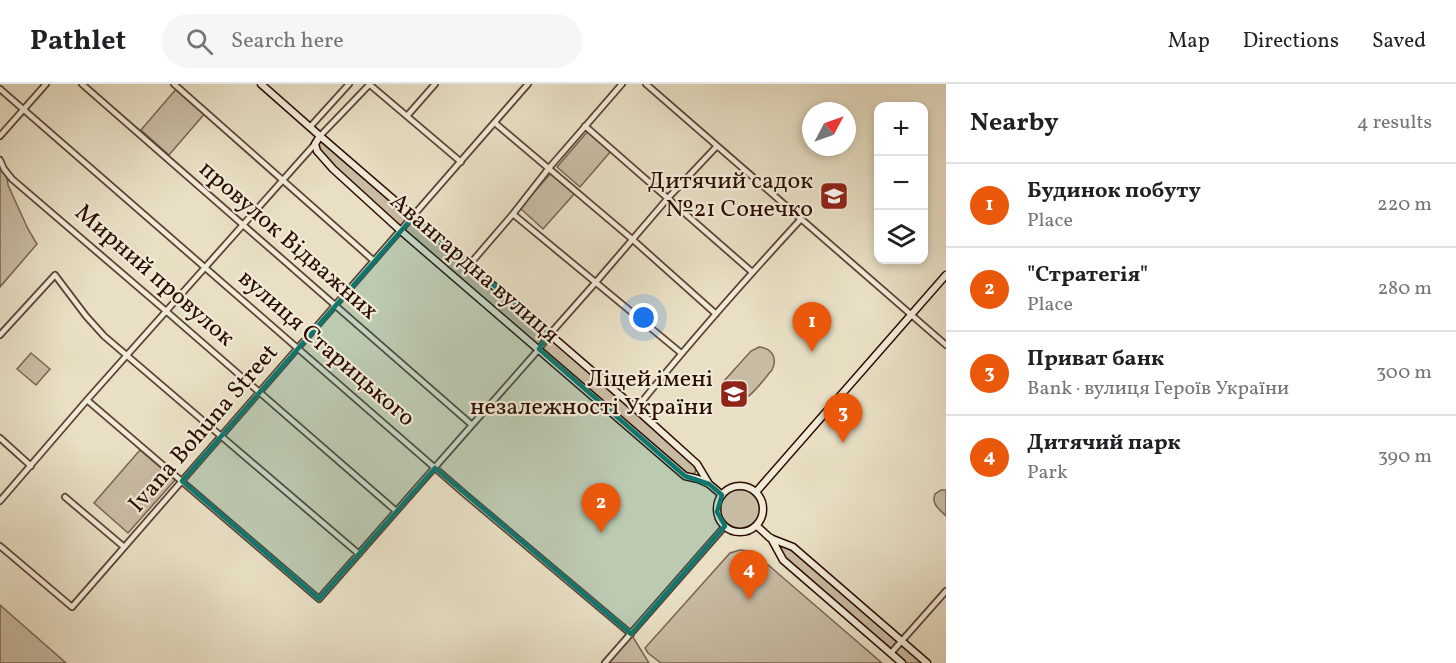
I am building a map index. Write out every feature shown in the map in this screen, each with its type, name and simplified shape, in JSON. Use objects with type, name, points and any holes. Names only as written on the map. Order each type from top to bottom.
[{"type":"street","points":[[0,136],[46,84]]},
{"type":"street","name":"провулок Відважних","points":[[81,84],[472,426]]},
{"type":"street","points":[[174,84],[374,261]]},
{"type":"street","name":"Авангардна вулиця","points":[[261,84],[636,409],[697,464],[709,484]]},
{"type":"street","points":[[310,127],[349,84]]},
{"type":"street","points":[[0,501],[320,136],[369,84],[461,162]]},
{"type":"street","points":[[407,116],[435,84]]},
{"type":"street","name":"Ivana Bohuna Street","points":[[0,546],[72,607],[528,84]]},
{"type":"street","points":[[470,264],[622,84]]},
{"type":"street","points":[[646,84],[946,345]]},
{"type":"street","name":"вулиця Старицького","points":[[0,89],[435,468],[631,634]]},
{"type":"street","points":[[495,123],[632,239],[716,314]]},
{"type":"street","points":[[585,126],[752,272]]},
{"type":"street","name":"Авангардна вулиця","points":[[315,144],[317,150],[333,169],[401,231],[685,476],[709,484],[722,495]]},
{"type":"street","points":[[87,400],[319,598],[472,426],[668,198],[717,146]]},
{"type":"street","name":"Мирний провулок","points":[[0,160],[12,178],[396,511]]},
{"type":"street","points":[[513,213],[681,353]]},
{"type":"street","points":[[636,409],[681,353],[801,219]]},
{"type":"street","points":[[0,335],[55,275],[104,336],[359,554]]},
{"type":"street","points":[[756,492],[946,275]]},
{"type":"street","points":[[0,438],[31,466]]},
{"type":"street","points":[[736,487],[746,487],[756,492],[763,506],[762,517],[756,526],[747,532],[741,532],[730,530],[721,522],[717,512],[722,495],[736,487]]},
{"type":"street","points":[[65,496],[124,548]]},
{"type":"street","points":[[605,663],[725,526]]},
{"type":"street","points":[[756,526],[771,538],[793,547],[927,663]]},
{"type":"street","points":[[771,538],[783,560],[902,663]]},
{"type":"street","points":[[891,653],[946,591]]},
{"type":"highlighted area","points":[[414,216],[550,334],[539,349],[685,476],[709,484],[722,495],[717,512],[725,526],[631,634],[435,468],[319,599],[182,481]]},
{"type":"shaded area","points":[[177,88],[206,112],[169,155],[141,130]]},
{"type":"shaded area","points":[[588,131],[611,151],[580,187],[557,167]]},
{"type":"shaded area","points":[[320,136],[697,464],[695,473],[685,476],[401,231],[317,151]]},
{"type":"shaded area","points":[[0,163],[28,229],[37,244],[0,287]]},
{"type":"shaded area","points":[[552,172],[575,193],[543,229],[520,208]]},
{"type":"shaded area","points":[[759,347],[773,354],[772,370],[751,394],[737,403],[731,403],[722,394],[724,381],[751,351]]},
{"type":"shaded area","points":[[31,353],[50,369],[36,385],[17,369]]},
{"type":"shaded area","points":[[140,450],[175,480],[128,533],[94,503]]},
{"type":"shaded area","points":[[740,489],[748,490],[754,495],[759,501],[759,517],[754,523],[748,528],[740,529],[732,528],[726,523],[721,517],[720,509],[721,501],[726,495],[732,490]]},
{"type":"shaded area","points":[[946,490],[946,516],[934,501],[935,494]]},
{"type":"shaded area","points":[[771,538],[793,547],[927,663],[902,663],[783,560]]},
{"type":"shaded area","points":[[740,550],[752,551],[882,663],[661,663],[648,653],[645,648],[730,553]]},
{"type":"shaded area","points":[[0,605],[66,663],[0,663]]},
{"type":"shaded area","points":[[631,634],[649,663],[605,663]]},
{"type":"place","name":"Дитячий садок №21 Сонечко","points":[[834,196]]},
{"type":"place","name":"Будинок побуту","points":[[812,352]]},
{"type":"place","name":"Ліцей імені незалежності України","points":[[734,394]]},
{"type":"place","name":"Приват банк","points":[[843,443]]},
{"type":"place","name":"\"Стратегія\"","points":[[601,533]]},
{"type":"place","name":"Дитячий парк","points":[[749,600]]}]
